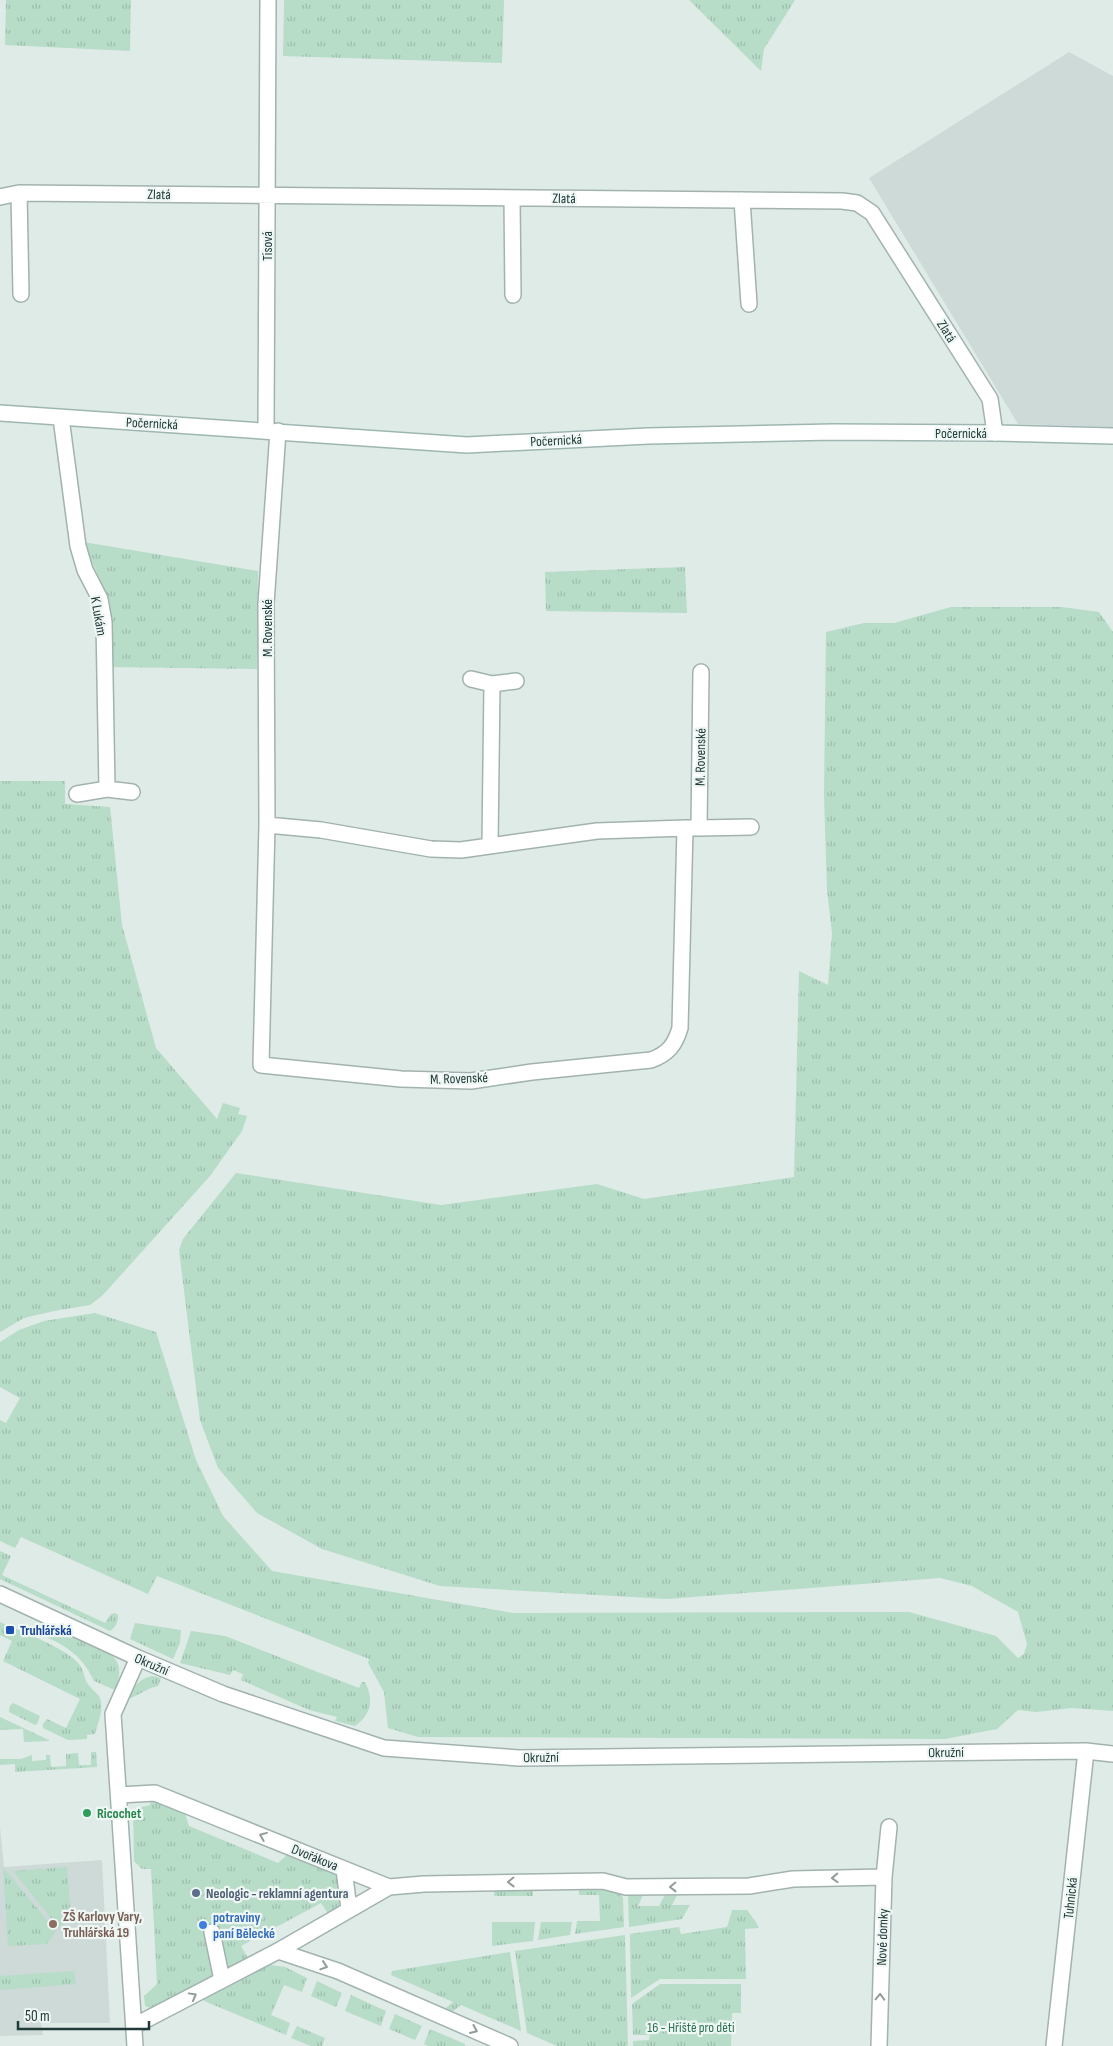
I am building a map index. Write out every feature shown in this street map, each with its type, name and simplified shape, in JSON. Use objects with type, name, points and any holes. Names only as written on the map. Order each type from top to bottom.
[{"type":"street","name":"Tisová","points":[[268,0],[267,195],[272,430]]},
{"type":"street","name":"Zlatá","points":[[0,197],[19,193],[267,195],[842,201],[857,204],[872,213],[990,399],[995,433]]},
{"type":"street","points":[[19,193],[21,294]]},
{"type":"street","points":[[512,198],[514,295]]},
{"type":"street","points":[[742,200],[749,304]]},
{"type":"street","name":"Počernická","points":[[0,413],[272,430],[467,445],[648,436],[824,432],[1113,436]]},
{"type":"street","name":"K Lukám","points":[[61,418],[78,546],[84,570],[100,599],[104,622],[107,789]]},
{"type":"street","name":"M. Rovenské","points":[[272,430],[266,604],[267,825],[261,1065],[401,1079],[471,1081],[532,1072],[650,1060],[662,1056],[672,1048],[680,1028],[701,672]]},
{"type":"street","points":[[471,679],[492,684],[516,681]]},
{"type":"street","points":[[490,845],[492,684]]},
{"type":"street","points":[[77,794],[107,789],[132,792]]},
{"type":"street","points":[[267,825],[321,830],[432,849],[460,850],[597,831],[752,827]]},
{"type":"street","name":"Okružní","points":[[0,1594],[138,1658],[223,1694],[384,1748],[519,1758],[1086,1751],[1113,1754]]},
{"type":"street","points":[[135,2046],[113,1714],[138,1658]]},
{"type":"street","name":"Tuhnická","points":[[1054,2046],[1086,1751]]},
{"type":"street","name":"Dvořákova","points":[[118,1795],[156,1794],[389,1888]]},
{"type":"street","name":"Nové domky","points":[[879,2046],[884,1876],[889,1827]]},
{"type":"street","points":[[344,1869],[349,1909]]},
{"type":"street","points":[[134,2026],[278,1951],[389,1888],[424,1884],[603,1881],[626,1887],[749,1886],[793,1879],[884,1876]]},
{"type":"street","points":[[212,1932],[222,1980]]},
{"type":"street","points":[[278,1951],[338,1971],[510,2046]]},
{"type":"shaded area","points":[[1069,52],[1113,76],[1113,427],[1018,424],[869,178]]},
{"type":"shaded area","name":"ZŠ Karlovy Vary, Truhlářská 19","points":[[0,1827],[4,1867],[102,1860],[110,2023],[41,2023],[43,2035],[0,2036]]},
{"type":"green space","points":[[6,0],[131,0],[130,51],[5,45]]},
{"type":"green space","points":[[284,0],[504,0],[502,63],[283,56]]},
{"type":"green space","points":[[689,0],[795,0],[764,49],[761,71]]},
{"type":"green space","points":[[83,542],[258,571],[257,669],[111,667],[110,602]]},
{"type":"green space","points":[[685,567],[687,613],[546,611],[545,572]]},
{"type":"green space","points":[[951,607],[1062,607],[1099,612],[1113,632],[1113,1711],[1072,1708],[1036,1712],[1018,1710],[997,1729],[945,1739],[418,1737],[388,1728],[384,1692],[368,1663],[369,1659],[157,1576],[148,1594],[21,1537],[15,1548],[0,1541],[0,1420],[6,1423],[20,1398],[0,1387],[0,1342],[19,1330],[44,1321],[95,1313],[156,1332],[196,1460],[223,1516],[272,1571],[513,1613],[909,1612],[996,1636],[1018,1658],[1024,1654],[1027,1644],[1018,1612],[972,1586],[940,1578],[667,1599],[440,1586],[322,1549],[257,1513],[218,1468],[200,1420],[179,1250],[183,1239],[236,1173],[441,1205],[597,1184],[644,1199],[794,1177],[799,971],[828,985],[832,933],[827,890],[824,795],[826,632],[864,623],[894,623]]},
{"type":"green space","points":[[0,781],[65,781],[65,804],[110,807],[122,925],[156,1048],[217,1119],[223,1103],[240,1108],[238,1114],[247,1116],[242,1131],[210,1176],[102,1296],[90,1305],[24,1318],[0,1332]]},
{"type":"green space","points":[[0,1551],[11,1556],[2,1575],[105,1623],[111,1614],[115,1613],[118,1615],[115,1626],[110,1631],[0,1579]]},
{"type":"green space","points":[[0,1622],[54,1646],[65,1652],[79,1664],[87,1683],[101,1701],[100,1715],[95,1734],[87,1735],[87,1739],[68,1740],[43,1728],[43,1724],[47,1719],[66,1728],[80,1699],[3,1661],[12,1641],[0,1635]]},
{"type":"green space","points":[[135,1623],[181,1630],[180,1643],[173,1659],[130,1639]]},
{"type":"green space","points":[[30,1629],[92,1644],[113,1656],[119,1667],[115,1690],[94,1681],[82,1661],[75,1654]]},
{"type":"green space","points":[[191,1631],[225,1636],[359,1688],[362,1682],[365,1682],[370,1700],[368,1712],[355,1726],[335,1721],[337,1717],[309,1710],[241,1680],[243,1674],[233,1670],[230,1675],[180,1663]]},
{"type":"green space","points":[[152,1676],[161,1678],[158,1686],[131,1698],[129,1697],[138,1683]]},
{"type":"green space","points":[[13,1703],[40,1716],[37,1724],[35,1725],[9,1712],[10,1706]]},
{"type":"green space","points":[[0,1717],[49,1741],[24,1742],[23,1729],[0,1730]]},
{"type":"green space","points":[[91,1752],[96,1752],[97,1767],[15,1772],[15,1764],[0,1765],[0,1759],[21,1759],[32,1755],[32,1761],[46,1760],[46,1755],[50,1755],[51,1767],[66,1766],[66,1754],[78,1753],[79,1765],[91,1765]]},
{"type":"green space","points":[[150,1799],[183,1808],[189,1826],[278,1863],[287,1855],[294,1854],[333,1870],[340,1880],[341,1902],[337,1910],[329,1915],[321,1903],[241,1946],[248,1958],[153,2009],[145,2006],[144,1996],[157,1984],[151,1869],[142,1869],[134,1861],[133,1812],[138,1808],[150,1805]]},
{"type":"green space","points":[[3,1867],[56,1931],[47,1944],[8,1946]]},
{"type":"green space","points":[[67,1867],[71,1919],[59,1928],[13,1871]]},
{"type":"green space","points":[[579,1887],[597,1887],[619,1892],[623,1898],[624,1927],[575,1934],[577,1921],[600,1921],[599,1895],[579,1895]]},
{"type":"green space","points":[[533,1888],[533,1896],[494,1896],[494,1889]]},
{"type":"green space","points":[[667,1891],[679,1891],[672,1905],[690,1905],[682,1919],[629,1927],[628,1895],[643,1895],[638,1906],[659,1906]]},
{"type":"green space","points":[[732,1910],[747,1910],[759,1928],[745,1929],[746,1979],[660,1979],[631,1998],[630,1934],[679,1927],[681,1934],[727,1927]]},
{"type":"green space","points":[[492,1922],[535,1922],[533,1941],[492,1946]]},
{"type":"green space","points":[[541,1922],[572,1922],[570,1935],[538,1940]]},
{"type":"green space","points":[[625,1935],[628,2046],[557,2046],[527,2033],[515,1951]]},
{"type":"green space","points":[[510,1952],[521,2031],[461,2005],[448,2015],[441,2012],[453,2002],[391,1975],[392,1971]]},
{"type":"green space","points":[[265,1966],[285,1967],[307,1978],[302,1992],[284,1985],[271,2015],[290,2023],[286,2035],[204,2001],[204,1998]]},
{"type":"green space","points":[[74,1971],[76,1984],[0,1990],[0,1976]]},
{"type":"green space","points":[[317,1981],[342,1993],[336,2007],[311,1996]]},
{"type":"green space","name":"16 - Hřiště pro děti","points":[[660,1984],[741,1984],[741,2013],[732,2013],[731,2046],[633,2046],[633,2041],[649,2040],[650,2035],[633,2035],[632,2004]]},
{"type":"green space","points":[[351,1995],[386,2011],[381,2026],[345,2011]]},
{"type":"green space","points":[[395,2014],[422,2026],[415,2040],[389,2029]]},
{"type":"green space","points":[[297,2026],[325,2038],[322,2046],[311,2046],[291,2038]]},
{"type":"green space","points":[[430,2029],[465,2044],[465,2046],[428,2046],[424,2044]]},
{"type":"place","name":"Truhlářská","points":[[10,1630]]},
{"type":"place","name":"Ricochet","points":[[87,1813]]},
{"type":"place","name":"Neologic - reklamní agentura","points":[[196,1893]]},
{"type":"place","name":"ZŠ Karlovy Vary, Truhlářská 19","points":[[53,1924]]},
{"type":"place","name":"potraviny paní Bělecké","points":[[203,1925]]}]
